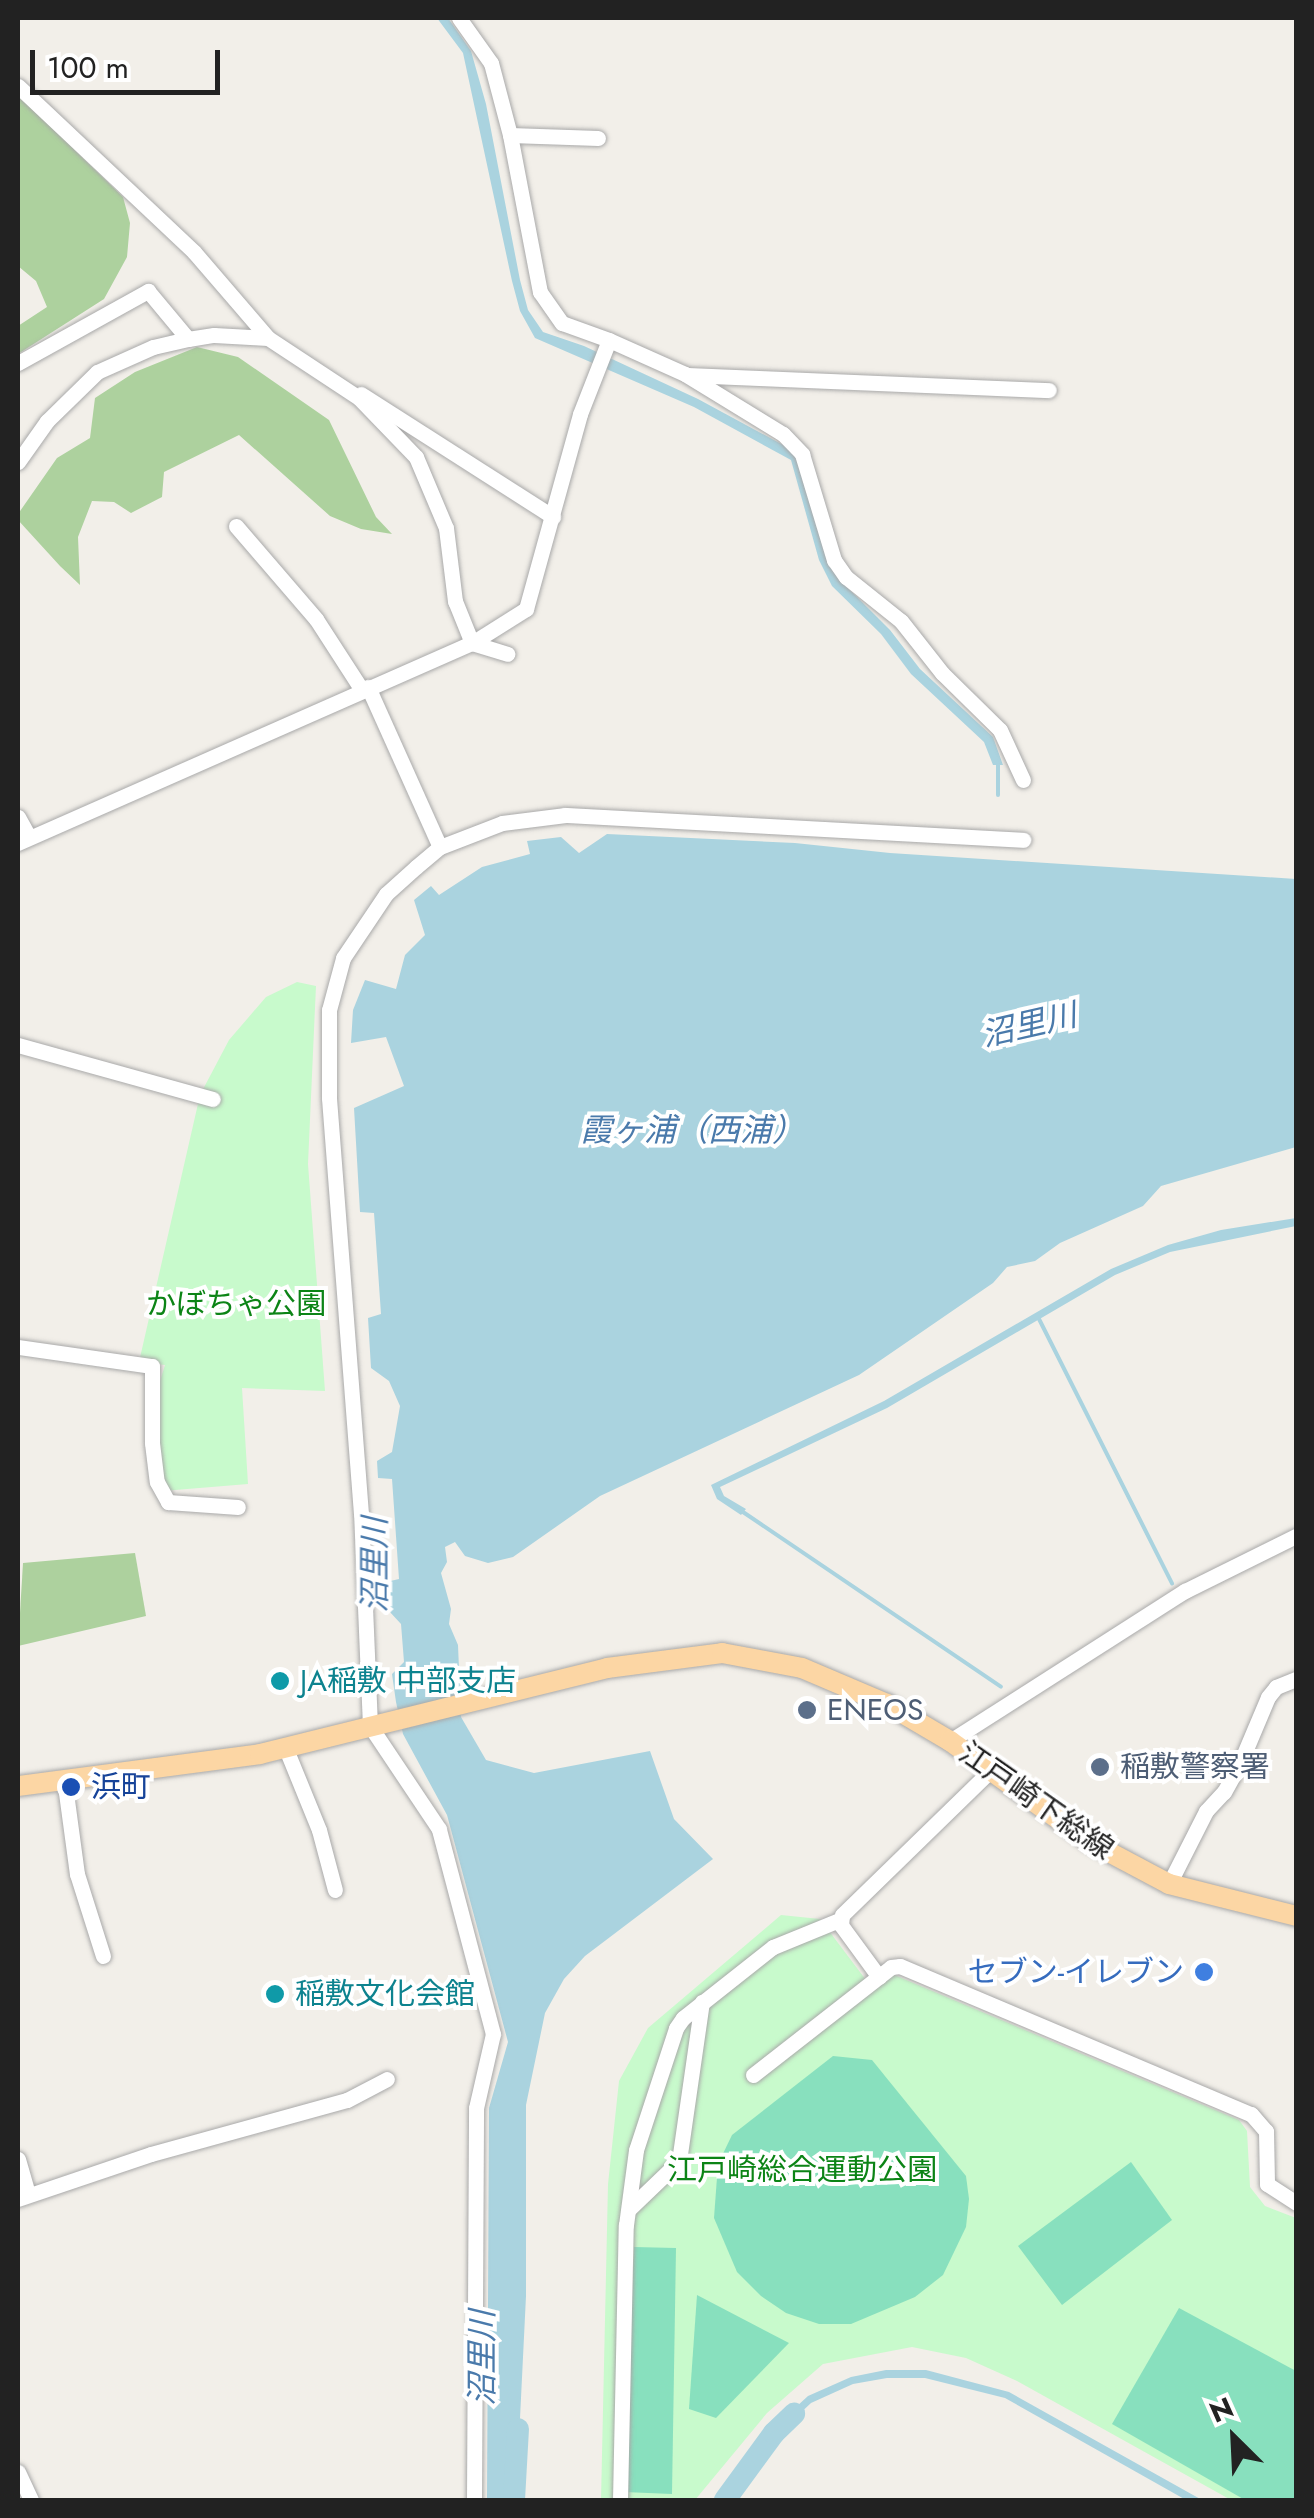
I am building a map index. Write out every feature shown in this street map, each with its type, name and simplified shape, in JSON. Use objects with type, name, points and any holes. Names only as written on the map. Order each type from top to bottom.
[{"type":"main road","name":"江戸崎下総線","points":[[18,1786],[286,1749],[486,1697],[656,1659],[733,1654],[802,1668],[845,1685],[950,1741],[1090,1842],[1169,1884],[1296,1916]]},
{"type":"street","points":[[459,18],[491,64],[510,135],[540,292],[562,322],[685,374],[783,434],[802,454],[834,560],[846,577],[901,621],[942,673],[1000,730],[1022,780]]},
{"type":"street","points":[[18,86],[194,252],[268,338],[352,392],[416,457],[446,528],[455,601],[472,643]]},
{"type":"street","points":[[510,135],[598,138]]},
{"type":"street","points":[[18,363],[148,291],[188,339]]},
{"type":"street","points":[[18,462],[47,421],[97,372],[153,347],[188,339],[214,335],[268,338]]},
{"type":"street","points":[[18,817],[23,840],[472,643],[526,609],[580,414],[609,340]]},
{"type":"street","points":[[685,374],[1049,390]]},
{"type":"street","points":[[352,392],[371,397],[553,517]]},
{"type":"street","points":[[236,526],[316,618],[365,688],[440,848]]},
{"type":"street","points":[[472,643],[507,654]]},
{"type":"street","points":[[474,2500],[476,2108],[492,2034],[438,1829],[376,1725],[328,1098],[328,1010],[344,958],[386,894],[440,848],[502,823],[564,816],[1023,840]]},
{"type":"street","points":[[18,1045],[213,1099]]},
{"type":"street","points":[[18,1347],[152,1366],[157,1482],[168,1502],[238,1507]]},
{"type":"street","points":[[950,1741],[1185,1591],[1296,1536]]},
{"type":"street","points":[[1169,1884],[1206,1811],[1224,1792],[1241,1761],[1268,1696],[1276,1687],[1296,1680]]},
{"type":"street","points":[[286,1749],[319,1830],[335,1890]]},
{"type":"street","points":[[620,2500],[628,2209],[636,2150],[676,2028],[702,2002],[773,1946],[839,1920],[991,1770]]},
{"type":"street","points":[[64,1778],[77,1874],[102,1956]]},
{"type":"street","points":[[839,1920],[878,1977]]},
{"type":"street","points":[[753,2075],[891,1967],[904,1968],[1251,2114],[1266,2131],[1267,2184],[1296,2202]]},
{"type":"street","points":[[628,2209],[678,2161],[702,2002]]},
{"type":"street","points":[[18,2159],[23,2197],[169,2148],[347,2100],[387,2080]]},
{"type":"street","points":[[18,2472],[31,2500]]},
{"type":"green space","points":[[18,95],[123,197],[130,223],[127,257],[104,299],[18,354],[18,326],[47,307],[36,281],[18,266]]},
{"type":"green space","points":[[197,347],[238,357],[329,420],[376,517],[392,534],[361,529],[330,516],[239,435],[164,472],[162,497],[131,513],[114,502],[92,501],[78,537],[80,585],[60,566],[18,520],[18,514],[57,458],[90,438],[95,398],[135,372]]},
{"type":"green space","name":"かぼちゃ公園","points":[[297,982],[316,986],[308,1164],[325,1391],[242,1388],[248,1484],[163,1491],[151,1410],[165,1365],[139,1362],[200,1095],[229,1040],[266,997]]},
{"type":"green space","points":[[135,1553],[146,1616],[18,1646],[23,1563]]},
{"type":"green space","name":"江戸崎総合運動公園","points":[[781,1915],[820,1919],[872,1988],[892,1974],[1239,2120],[1247,2131],[1250,2187],[1265,2206],[1296,2218],[1296,2500],[1231,2500],[1017,2381],[966,2358],[912,2347],[823,2364],[767,2413],[695,2500],[601,2500],[608,2184],[619,2081],[648,2028]]},
{"type":"green space","points":[[833,2056],[872,2060],[966,2176],[969,2199],[966,2227],[943,2275],[915,2297],[851,2324],[819,2324],[786,2313],[761,2296],[737,2272],[714,2218],[718,2164],[732,2135]]},
{"type":"green space","points":[[1131,2162],[1172,2220],[1062,2305],[1018,2246]]},
{"type":"green space","points":[[634,2247],[676,2248],[672,2494],[624,2492]]},
{"type":"green space","points":[[697,2295],[789,2343],[716,2418],[689,2409]]},
{"type":"green space","points":[[1179,2308],[1296,2371],[1296,2500],[1245,2500],[1112,2424]]},
{"type":"water","points":[[437,18],[448,18],[471,51],[486,104],[520,280],[528,310],[543,332],[584,346],[698,399],[798,453],[841,581],[890,630],[920,669],[993,737],[1003,765],[993,765],[984,742],[911,674],[881,634],[832,586],[819,560],[791,460],[694,407],[535,338],[520,311],[512,281],[463,53]]},
{"type":"water","name":"霞ヶ浦（西浦）","points":[[607,834],[795,843],[890,853],[1296,879],[1296,1147],[1161,1186],[1143,1206],[1060,1243],[1035,1261],[1007,1267],[993,1283],[859,1375],[600,1496],[513,1557],[488,1563],[465,1556],[455,1542],[445,1547],[447,1562],[441,1573],[451,1609],[449,1624],[458,1645],[461,1717],[486,1760],[534,1773],[650,1751],[674,1819],[713,1859],[585,1956],[564,1979],[545,2013],[526,2105],[526,2296],[516,2500],[487,2500],[489,2108],[508,2042],[447,1815],[403,1734],[396,1702],[392,1674],[404,1662],[401,1624],[389,1611],[386,1582],[399,1579],[392,1479],[378,1478],[377,1461],[392,1452],[400,1406],[389,1381],[371,1368],[368,1318],[381,1314],[374,1213],[360,1212],[354,1108],[404,1086],[386,1037],[351,1043],[353,1010],[365,980],[396,989],[405,955],[425,935],[414,900],[431,886],[439,895],[482,867],[530,854],[527,841],[561,837],[579,853]]},
{"type":"water","points":[[1296,1218],[1296,1226],[1170,1252],[1115,1275],[887,1408],[720,1487],[724,1496],[746,1509],[741,1515],[717,1499],[711,1485],[884,1401],[1111,1269],[1168,1245],[1221,1230]]},
{"type":"water","points":[[886,2370],[926,2370],[1009,2392],[1202,2500],[1186,2500],[1005,2398],[925,2378],[887,2378],[853,2384],[811,2403],[776,2436],[772,2429],[808,2396],[851,2377]]},
{"type":"waterway","points":[[998,765],[998,795]]},
{"type":"waterway","points":[[1039,1319],[1172,1583]]},
{"type":"waterway","points":[[740,1510],[1001,1687]]},
{"type":"waterway","points":[[725,2500],[774,2433],[794,2414]]},
{"type":"waterway","name":"沼里川","points":[[514,2500],[518,2429]]},
{"type":"place","name":"JA稲敷 中部支店","points":[[280,1681]]},
{"type":"place","name":"ENEOS","points":[[807,1710]]},
{"type":"place","name":"稲敷警察署","points":[[1100,1767]]},
{"type":"place","name":"浜町","points":[[71,1787]]},
{"type":"place","name":"セブン-イレブン","points":[[1204,1972]]},
{"type":"place","name":"稲敷文化会館","points":[[275,1994]]}]
